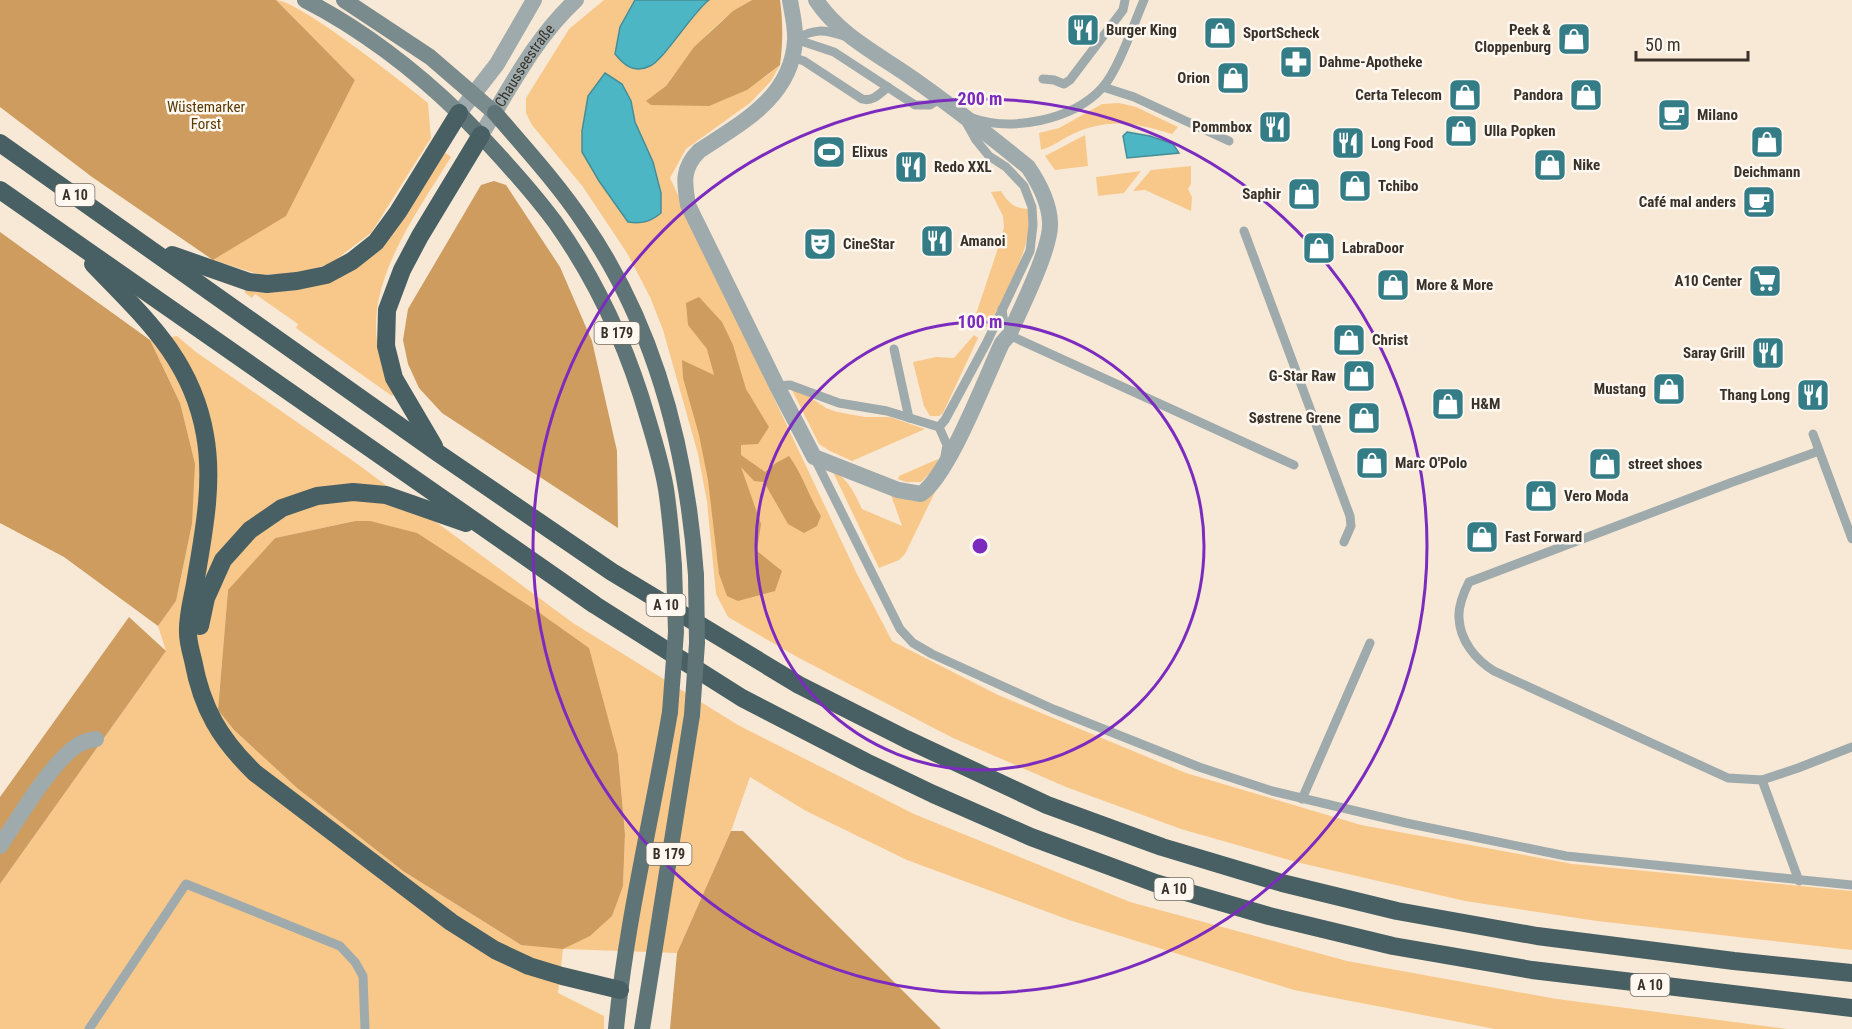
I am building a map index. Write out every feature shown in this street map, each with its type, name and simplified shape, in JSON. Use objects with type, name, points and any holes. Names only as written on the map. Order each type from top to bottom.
[{"type":"highway","points":[[150,248],[249,282],[267,284],[326,275],[352,261],[376,242],[398,212],[459,113]]},
{"type":"highway","points":[[438,453],[394,378],[386,346],[387,310],[393,291],[416,244],[481,135]]},
{"type":"highway","name":"A 10","points":[[0,143],[438,453],[612,572],[799,685],[906,739],[1047,805],[1162,846],[1239,870],[1397,911],[1537,936],[1734,961],[1852,973]]},
{"type":"highway","name":"A 10","points":[[0,190],[615,618],[742,698],[944,799],[1031,837],[1155,883],[1269,916],[1393,946],[1532,970],[1852,1008]]},
{"type":"highway","points":[[67,236],[160,334],[181,367],[200,414],[206,435],[208,489],[188,633],[195,673],[205,705],[217,729],[241,759],[281,793],[451,922],[495,950],[530,966],[620,990]]},
{"type":"highway","points":[[195,673],[198,632],[206,598],[223,560],[250,530],[282,508],[317,496],[353,492],[386,495],[488,530]]},
{"type":"main road","points":[[305,0],[394,56],[431,86],[459,113]]},
{"type":"main road","points":[[344,0],[430,57],[495,113]]},
{"type":"main road","name":"B 179","points":[[459,113],[518,176],[555,223],[586,271],[610,317],[638,382],[666,488],[674,566],[676,632],[670,712],[655,803],[624,953],[616,1029]]},
{"type":"main road","name":"B 179","points":[[495,113],[543,169],[584,223],[626,295],[643,331],[677,437],[693,529],[697,643],[692,715],[642,1029]]},
{"type":"main road","points":[[620,990],[646,994]]},
{"type":"street","name":"Chausseestraße","points":[[459,113],[497,64],[534,0]]},
{"type":"street","name":"Chausseestraße","points":[[481,135],[550,27],[576,0]]},
{"type":"street","points":[[790,0],[795,39],[792,57],[783,82],[759,111],[699,151],[686,168],[688,205],[814,457],[898,490],[921,494],[928,489],[944,467],[1002,343],[1009,334],[1049,237],[1051,224],[1047,205],[1028,168],[962,114],[888,61],[851,38],[833,22],[816,0]]},
{"type":"street","points":[[0,846],[43,782],[70,751],[80,743],[96,739]]},
{"type":"lane","points":[[1043,79],[1064,84],[1070,80],[1123,10],[1125,0]]},
{"type":"lane","points":[[962,114],[981,121],[999,123],[1034,122],[1072,109],[1095,95],[1111,75],[1144,0]]},
{"type":"lane","points":[[795,39],[816,30],[829,31],[851,38]]},
{"type":"lane","points":[[795,39],[834,52],[915,105],[930,105],[940,98]]},
{"type":"lane","points":[[792,57],[804,62],[862,99],[874,98],[888,87]]},
{"type":"lane","points":[[1103,87],[1134,97],[1229,141]]},
{"type":"lane","points":[[939,427],[987,342],[1029,251],[1033,225],[1032,207],[1024,186],[976,140],[962,114]]},
{"type":"lane","points":[[1244,231],[1350,516],[1351,526],[1344,542]]},
{"type":"lane","points":[[1002,309],[1009,334],[1294,465]]},
{"type":"lane","points":[[894,349],[909,418]]},
{"type":"lane","points":[[777,386],[790,385],[839,403],[887,411],[939,427],[947,445],[944,467]]},
{"type":"lane","points":[[1813,434],[1852,539]]},
{"type":"lane","points":[[1819,452],[1730,483],[1469,582],[1462,598],[1458,617],[1465,640],[1480,662],[1494,671],[1728,778],[1762,780],[1852,747]]},
{"type":"lane","points":[[814,457],[900,629],[912,643],[1090,725],[1236,780],[1302,799],[1406,823],[1566,856],[1852,885]]},
{"type":"lane","points":[[1302,799],[1370,643]]},
{"type":"lane","points":[[1762,780],[1799,881]]},
{"type":"lane","points":[[89,1029],[186,884],[340,946],[355,962],[363,976],[365,1029]]},
{"type":"shaded area","points":[[276,0],[306,13],[376,62],[428,103],[431,138],[371,233],[330,264],[297,273],[261,275],[213,260],[286,215],[355,80]]},
{"type":"shaded area","points":[[604,0],[635,0],[620,27],[662,54],[688,20],[709,0],[752,0],[726,18],[704,38],[666,86],[764,78],[780,65],[771,81],[750,103],[686,149],[670,178],[857,574],[892,641],[998,695],[1186,773],[1361,825],[1573,864],[1852,891],[1852,950],[1597,921],[1465,901],[1296,862],[1181,829],[1066,787],[951,737],[799,658],[728,617],[716,594],[707,502],[698,454],[663,330],[650,297],[627,253],[583,187],[532,125],[526,113],[526,98],[569,29]],"holes":[[[604,73],[622,84],[631,101],[635,122],[653,162],[661,193]]]},
{"type":"shaded area","points":[[1119,103],[1136,107],[1178,127],[1172,134],[1135,125],[1100,125],[1075,133],[1041,150],[1039,133],[1059,128],[1102,104]]},
{"type":"shaded area","points":[[1085,135],[1088,166],[1055,170],[1045,156]]},
{"type":"shaded area","points":[[443,151],[451,157],[410,223],[387,271],[379,296],[376,322],[378,347],[395,394],[392,396],[296,328],[298,324],[255,294],[252,298],[244,292],[246,289],[343,274]]},
{"type":"shaded area","points":[[1191,166],[1191,184],[1188,189],[1192,197],[1191,211],[1145,190],[1133,191],[1151,170]]},
{"type":"shaded area","points":[[1141,171],[1124,193],[1098,196],[1096,177]]},
{"type":"shaded area","points":[[1001,191],[1012,204],[1029,209],[1027,238],[1017,268],[990,324],[988,327],[980,326],[975,317],[1004,227],[1003,216],[991,192]]},
{"type":"shaded area","points":[[974,335],[978,338],[943,413],[939,416],[930,416],[924,406],[913,362],[936,357],[954,358]]},
{"type":"shaded area","points":[[177,336],[196,352],[356,463],[573,623],[738,725],[914,814],[1130,902],[1347,961],[1557,999],[1788,1029],[1495,1029],[1294,990],[1069,920],[907,860],[806,811],[750,777],[731,831],[677,953],[563,949],[558,993],[604,1016],[604,1029],[0,1029],[0,884],[166,651],[158,626],[176,601],[192,524],[180,403],[150,340]],"holes":[[[355,521],[370,521],[618,755],[625,834],[623,886],[521,945],[403,871],[297,788],[234,730],[218,710],[228,591],[275,538]]]},
{"type":"shaded area","points":[[792,390],[805,394],[826,408],[837,412],[865,417],[890,417],[925,429],[852,461],[819,444]]},
{"type":"shaded area","points":[[938,459],[937,466],[921,482],[906,482],[898,479],[899,476]]},
{"type":"shaded area","points":[[832,470],[847,482],[862,509],[902,526],[891,495],[916,501],[936,490],[905,554],[899,560],[879,568]]},
{"type":"green space","name":"Wüstemarker Forst","points":[[0,0],[276,0],[355,80],[286,216],[213,260],[92,177],[0,107]]},
{"type":"green space","points":[[752,0],[780,0],[782,49],[780,65],[747,90],[709,106],[651,105],[646,101],[666,86],[694,47],[733,11]]},
{"type":"green space","points":[[494,181],[506,185],[560,267],[592,341],[617,451],[618,528],[442,413],[419,388],[408,364],[403,340],[408,309],[481,185]]},
{"type":"green space","points":[[0,232],[150,340],[180,403],[195,464],[192,524],[176,601],[158,626],[64,557],[0,523]]},
{"type":"green space","points":[[699,297],[722,322],[733,345],[746,389],[769,427],[758,444],[741,445],[741,455],[765,472],[789,456],[821,516],[817,526],[804,533],[788,524],[764,482],[754,481],[741,467],[761,524],[757,551],[782,571],[775,591],[738,601],[727,596],[719,574],[708,480],[699,435],[683,378],[682,360],[714,375],[707,349],[688,325],[686,303]]},
{"type":"green space","points":[[355,521],[370,521],[417,533],[537,611],[589,648],[618,755],[625,834],[623,886],[612,916],[590,936],[563,949],[521,945],[403,871],[297,788],[234,730],[218,710],[228,590],[275,538]]},
{"type":"green space","points":[[129,617],[166,651],[0,884],[0,797]]},
{"type":"green space","points":[[731,831],[743,831],[941,1029],[670,1029],[677,953]]},
{"type":"water","points":[[635,0],[709,0],[656,62],[644,68],[634,69],[622,62],[615,54],[620,27]]},
{"type":"water","points":[[605,73],[622,84],[631,101],[635,122],[653,162],[661,193],[661,213],[646,222],[628,222],[582,152],[582,131],[588,96]]},
{"type":"water","points":[[1127,132],[1150,136],[1173,144],[1179,153],[1127,158],[1123,136]]},
{"type":"place","name":"Burger King","points":[[1083,30]]},
{"type":"place","name":"SportScheck","points":[[1220,33]]},
{"type":"place","name":"Peek & Cloppenburg","points":[[1574,39]]},
{"type":"place","name":"Dahme-Apotheke","points":[[1296,62]]},
{"type":"place","name":"Orion","points":[[1233,78]]},
{"type":"place","name":"Certa Telecom","points":[[1465,95]]},
{"type":"place","name":"Pandora","points":[[1586,95]]},
{"type":"place","name":"Milano","points":[[1674,115]]},
{"type":"place","name":"Pommbox","points":[[1275,127]]},
{"type":"place","name":"Ulla Popken","points":[[1461,131]]},
{"type":"place","name":"Deichmann","points":[[1767,142]]},
{"type":"place","name":"Long Food","points":[[1348,143]]},
{"type":"place","name":"Elixus","points":[[829,152]]},
{"type":"place","name":"Nike","points":[[1550,165]]},
{"type":"place","name":"Redo XXL","points":[[911,167]]},
{"type":"place","name":"Tchibo","points":[[1355,186]]},
{"type":"place","name":"Saphir","points":[[1304,194]]},
{"type":"place","name":"Café mal anders","points":[[1759,202]]},
{"type":"place","name":"Amanoi","points":[[937,241]]},
{"type":"place","name":"CineStar","points":[[820,244]]},
{"type":"place","name":"LabraDoor","points":[[1319,248]]},
{"type":"place","name":"A10 Center","points":[[1765,281]]},
{"type":"place","name":"More & More","points":[[1393,285]]},
{"type":"place","name":"Christ","points":[[1349,340]]},
{"type":"place","name":"Saray Grill","points":[[1768,353]]},
{"type":"place","name":"G-Star Raw","points":[[1359,376]]},
{"type":"place","name":"Mustang","points":[[1669,389]]},
{"type":"place","name":"Thang Long","points":[[1813,395]]},
{"type":"place","name":"H&M","points":[[1448,404]]},
{"type":"place","name":"Søstrene Grene","points":[[1364,418]]},
{"type":"place","name":"Marc O'Polo","points":[[1372,463]]},
{"type":"place","name":"street shoes","points":[[1605,464]]},
{"type":"place","name":"Vero Moda","points":[[1541,496]]},
{"type":"place","name":"Fast Forward","points":[[1482,537]]}]
